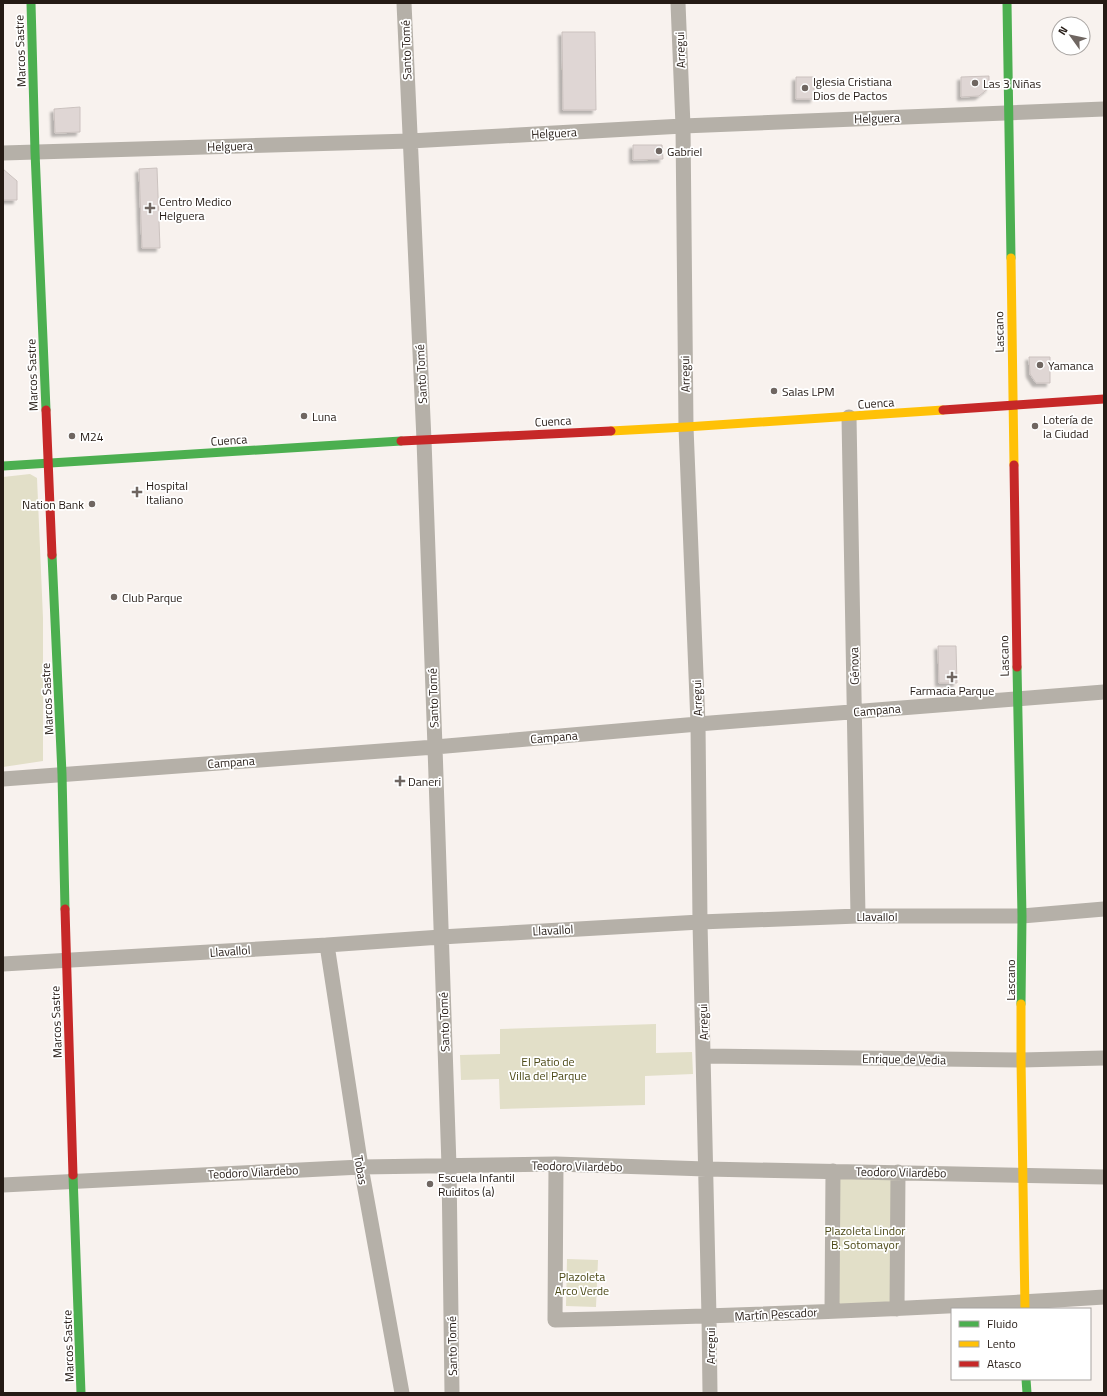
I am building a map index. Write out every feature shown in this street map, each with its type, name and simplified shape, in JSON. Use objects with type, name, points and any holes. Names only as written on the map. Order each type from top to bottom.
[{"type":"street","name":"Marcos Sastre","points":[[31,3],[47,463],[62,774],[66,961],[81,1393]]},
{"type":"street","name":"Santo Tomé","points":[[404,3],[424,440],[435,747],[449,1166],[452,1393]]},
{"type":"street","name":"Arregui","points":[[678,3],[683,126],[686,427],[698,724],[700,922],[710,1393]]},
{"type":"street","name":"Lascano","points":[[1007,3],[1012,406],[1022,916],[1021,1060],[1025,1306]]},
{"type":"street","name":"Helguera","points":[[3,153],[410,141],[683,126],[1104,109]]},
{"type":"street","name":"Cuenca","points":[[3,466],[424,440],[686,427],[1104,399]]},
{"type":"street","name":"Génova","points":[[849,416],[858,916]]},
{"type":"street","name":"Campana","points":[[3,779],[435,747],[698,724],[1104,692]]},
{"type":"street","name":"Llavallol","points":[[3,964],[700,922],[858,916],[1022,916],[1104,909]]},
{"type":"street","name":"Tobas","points":[[327,945],[361,1167],[402,1393]]},
{"type":"street","name":"Enrique de Vedia","points":[[704,1056],[1021,1060],[1104,1058]]},
{"type":"street","name":"Teodoro Vilardebo","points":[[3,1185],[361,1167],[556,1164],[706,1169],[1024,1174],[1104,1177]]},
{"type":"street","name":"Martín Pescador","points":[[556,1164],[555,1320],[709,1317],[832,1311],[1025,1306],[1104,1297]]},
{"type":"street","points":[[832,1311],[833,1171]]},
{"type":"street","points":[[897,1309],[898,1172]]},
{"type":"street","points":[[1026,1380],[1027,1393]]},
{"type":"green space","points":[[30,474],[37,478],[43,618],[43,761],[3,767],[3,477]]},
{"type":"green space","name":"El Patio de Villa del Parque","points":[[656,1024],[656,1053],[692,1052],[693,1074],[645,1076],[645,1105],[500,1109],[499,1079],[461,1080],[460,1055],[500,1054],[500,1029]]},
{"type":"green space","name":"Plazoleta Lindor B. Sotomayor","points":[[833,1171],[898,1172],[897,1309],[832,1311]]},
{"type":"green space","name":"Plazoleta Arco Verde","points":[[567,1259],[598,1260],[596,1307],[566,1306]]},
{"type":"building","points":[[562,32],[595,32],[596,110],[563,110]]},
{"type":"building","name":"Las 3 Niñas","points":[[989,76],[989,88],[979,96],[961,97],[961,77]]},
{"type":"building","name":"Iglesia Cristiana Dios de Pactos","points":[[796,77],[814,77],[814,99],[796,99]]},
{"type":"building","points":[[80,107],[80,132],[55,133],[54,109]]},
{"type":"building","points":[[633,145],[662,145],[663,159],[633,160]]},
{"type":"building","name":"Centro Medico Helguera","points":[[157,168],[160,248],[142,248],[139,169]]},
{"type":"building","points":[[3,169],[17,181],[17,200],[3,200]]},
{"type":"building","name":"Yamanca","points":[[1029,357],[1050,357],[1050,383],[1036,383],[1030,374]]},
{"type":"building","points":[[938,646],[956,646],[957,683],[939,683]]},
{"type":"traffic: fast","points":[[31,3],[35,152],[46,410]]},
{"type":"traffic: fast","points":[[1007,3],[1011,258]]},
{"type":"traffic: fast","points":[[3,466],[401,441]]},
{"type":"traffic: fast","points":[[52,555],[62,774],[65,909]]},
{"type":"traffic: fast","points":[[1017,667],[1022,916],[1021,1004]]},
{"type":"traffic: fast","points":[[73,1175],[81,1393]]},
{"type":"traffic: fast","points":[[1026,1380],[1027,1393]]},
{"type":"traffic: slow","points":[[1011,258],[1014,465]]},
{"type":"traffic: slow","points":[[611,431],[943,410]]},
{"type":"traffic: slow","points":[[1021,1004],[1025,1308]]},
{"type":"traffic: jam","points":[[943,410],[1104,399]]},
{"type":"traffic: jam","points":[[46,410],[52,555]]},
{"type":"traffic: jam","points":[[401,441],[611,431]]},
{"type":"traffic: jam","points":[[1014,465],[1017,667]]},
{"type":"traffic: jam","points":[[65,909],[73,1175]]},
{"type":"place","name":"Las 3 Niñas","points":[[975,83]]},
{"type":"place","name":"Iglesia Cristiana Dios de Pactos","points":[[805,88]]},
{"type":"place","name":"Gabriel","points":[[659,151]]},
{"type":"place","name":"Centro Medico Helguera","points":[[150,208]]},
{"type":"place","name":"Yamanca","points":[[1040,365]]},
{"type":"place","name":"Salas LPM","points":[[774,391]]},
{"type":"place","name":"Luna","points":[[304,416]]},
{"type":"place","name":"Lotería de la Ciudad","points":[[1035,426]]},
{"type":"place","name":"M24","points":[[72,436]]},
{"type":"place","name":"Hospital Italiano","points":[[137,492]]},
{"type":"place","name":"Nation Bank","points":[[92,504]]},
{"type":"place","name":"Club Parque","points":[[114,597]]},
{"type":"place","name":"Farmacia Parque","points":[[952,677]]},
{"type":"place","name":"Daneri","points":[[400,781]]},
{"type":"place","name":"Escuela Infantil Ruiditos (a)","points":[[430,1184]]}]
